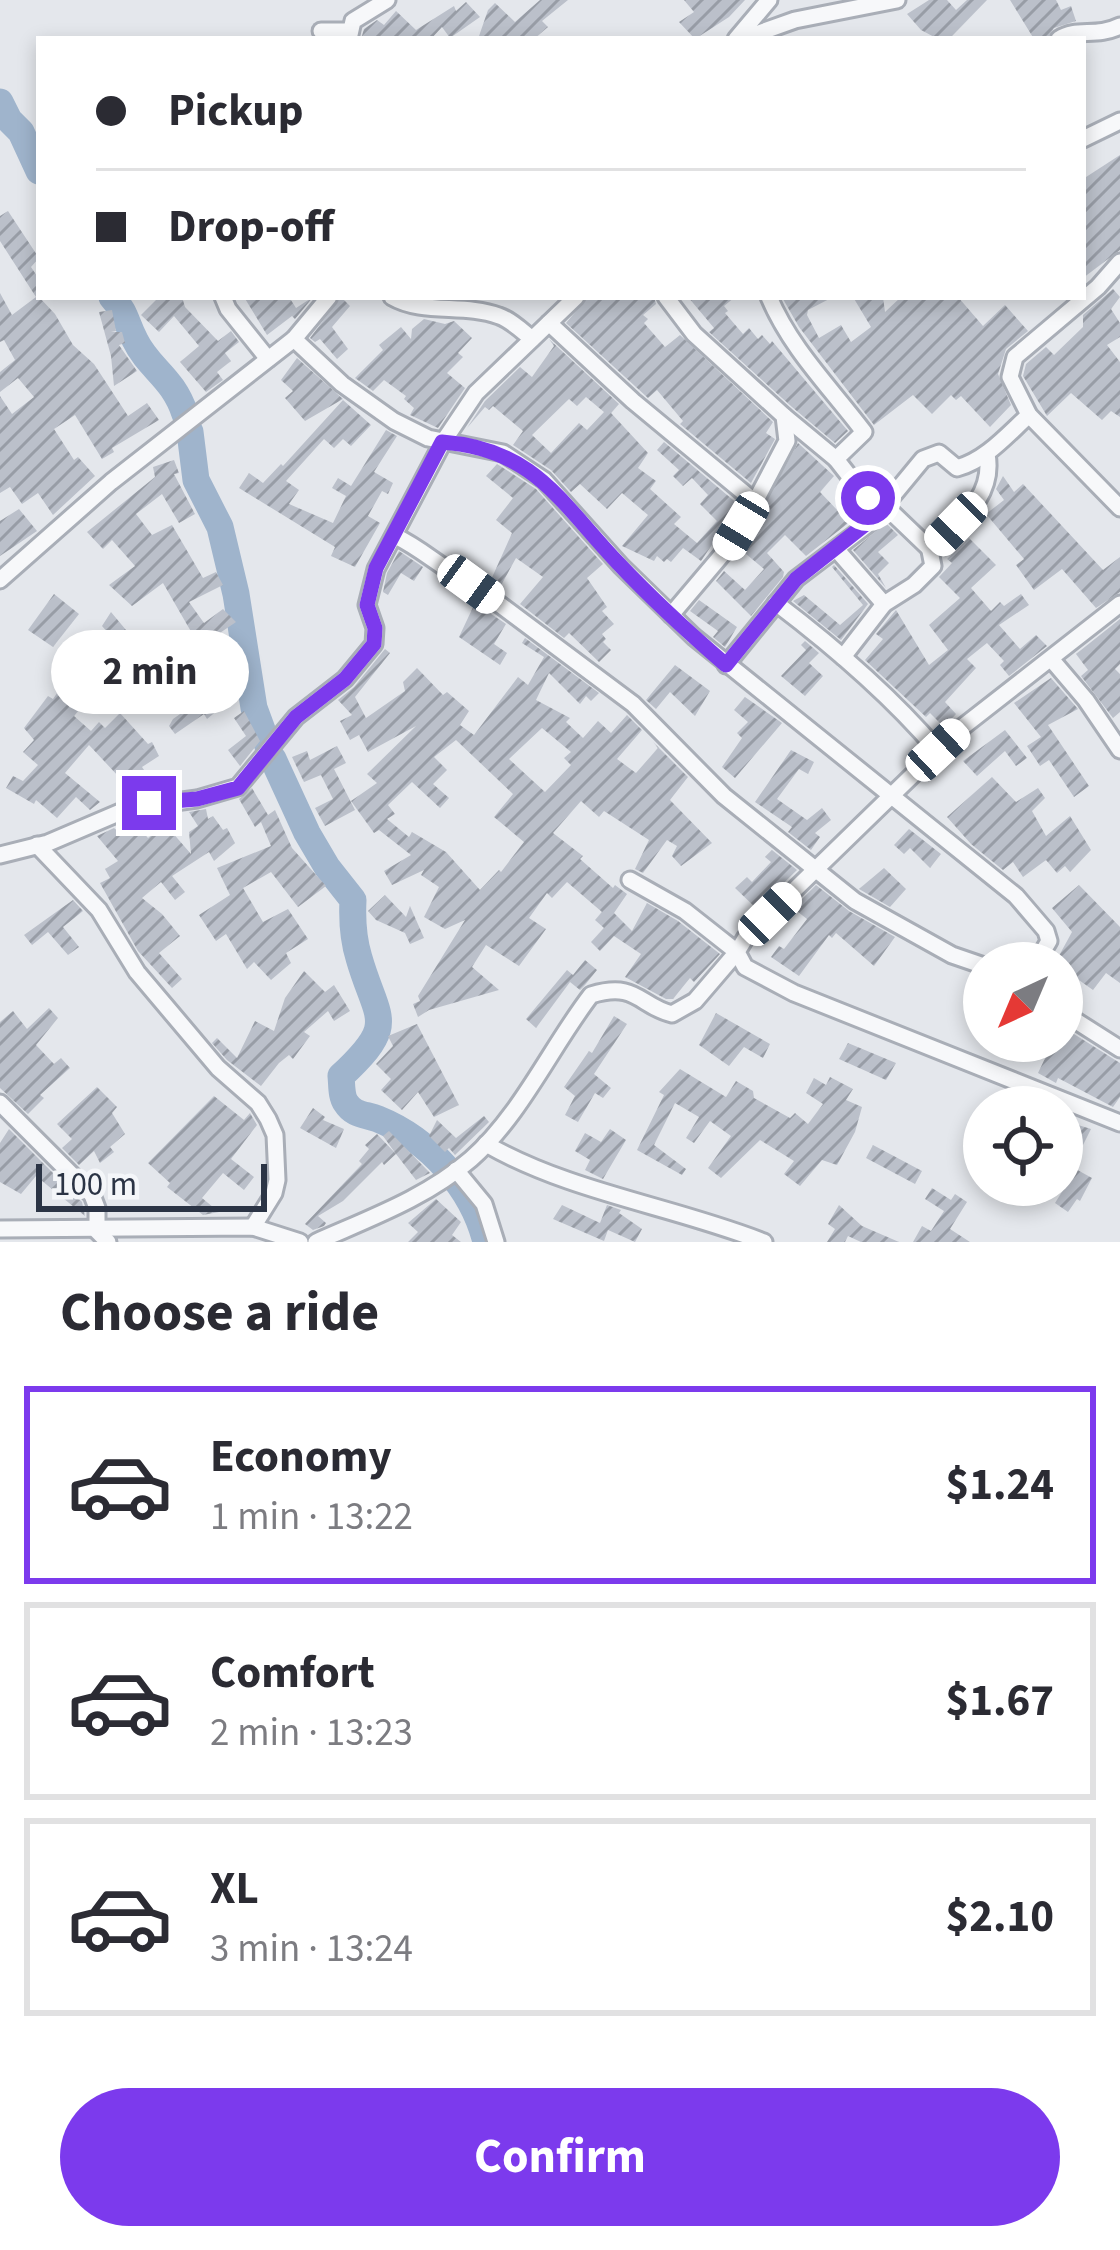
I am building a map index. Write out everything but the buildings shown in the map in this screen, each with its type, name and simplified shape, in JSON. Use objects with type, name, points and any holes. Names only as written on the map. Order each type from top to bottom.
[{"type":"street","points":[[321,31],[349,35],[353,21],[386,0]]},
{"type":"street","points":[[741,36],[769,0]]},
{"type":"street","points":[[748,36],[795,20],[897,0]]},
{"type":"street","points":[[1066,36],[1103,34],[1120,26]]},
{"type":"street","points":[[1086,138],[1120,121]]},
{"type":"street","points":[[1086,297],[1120,262]]},
{"type":"street","points":[[224,300],[268,359]]},
{"type":"street","points":[[0,580],[111,482],[294,338],[326,300]]},
{"type":"street","points":[[400,300],[420,308],[443,306],[502,316],[532,339]]},
{"type":"street","points":[[0,855],[130,808],[238,788],[296,717],[345,679],[374,644],[375,628],[367,605],[376,568],[442,442],[476,393],[573,300]]},
{"type":"street","points":[[668,300],[694,334],[931,550],[934,566],[884,604],[843,658]]},
{"type":"street","points":[[770,300],[802,358],[864,432],[836,459]]},
{"type":"street","points":[[1083,300],[1015,357],[1010,377],[1029,416],[1120,508]]},
{"type":"street","points":[[549,323],[650,416],[755,502]]},
{"type":"street","points":[[294,338],[342,384],[394,421],[442,442],[471,444],[502,454],[534,472],[670,615],[1016,896],[1046,931],[1047,942]]},
{"type":"street","points":[[670,615],[727,550],[755,502],[787,441],[784,416]]},
{"type":"street","points":[[726,665],[811,566],[837,550],[932,453],[939,453],[957,468],[987,454],[1029,416]]},
{"type":"street","points":[[931,550],[982,498],[990,472],[987,454]]},
{"type":"street","points":[[395,536],[421,548],[445,571],[471,584],[633,704],[724,796],[855,901],[963,959]]},
{"type":"street","points":[[837,550],[884,604]]},
{"type":"street","points":[[776,604],[908,715],[938,750]]},
{"type":"street","points":[[316,1242],[402,1205],[456,1171],[486,1144],[591,994],[636,992],[672,1014],[695,1001],[746,938],[938,750],[1120,604]]},
{"type":"street","points":[[1052,660],[1120,749]]},
{"type":"street","points":[[37,845],[99,910],[137,972],[218,1068],[268,1118],[275,1135],[277,1180],[253,1227]]},
{"type":"street","points":[[630,880],[686,911],[737,952],[746,967],[794,993],[1120,1123]]},
{"type":"street","points":[[1083,1025],[1120,1049]]},
{"type":"street","points":[[0,1102],[92,1195],[103,1236]]},
{"type":"street","points":[[486,1144],[540,1170],[764,1242]]},
{"type":"street","points":[[456,1171],[484,1204],[496,1242]]},
{"type":"street","points":[[0,1229],[103,1236],[253,1227],[300,1242]]},
{"type":"waterway","points":[[0,102],[36,164]]},
{"type":"waterway","points":[[114,300],[185,414]]},
{"type":"waterway","points":[[190,432],[196,480],[220,527],[254,708],[268,746]]},
{"type":"waterway","points":[[273,759],[307,833],[353,900],[355,944],[377,1009],[377,1032],[371,1044],[341,1076],[344,1100],[353,1110],[397,1128],[432,1153],[471,1203],[486,1242]]},
{"type":"route","points":[[149,803],[197,799],[238,788],[296,717],[345,679],[374,644],[375,628],[367,605],[376,568],[442,442],[471,444],[524,464],[562,499],[620,566],[726,665],[796,579],[877,515],[881,508],[868,498]]}]
